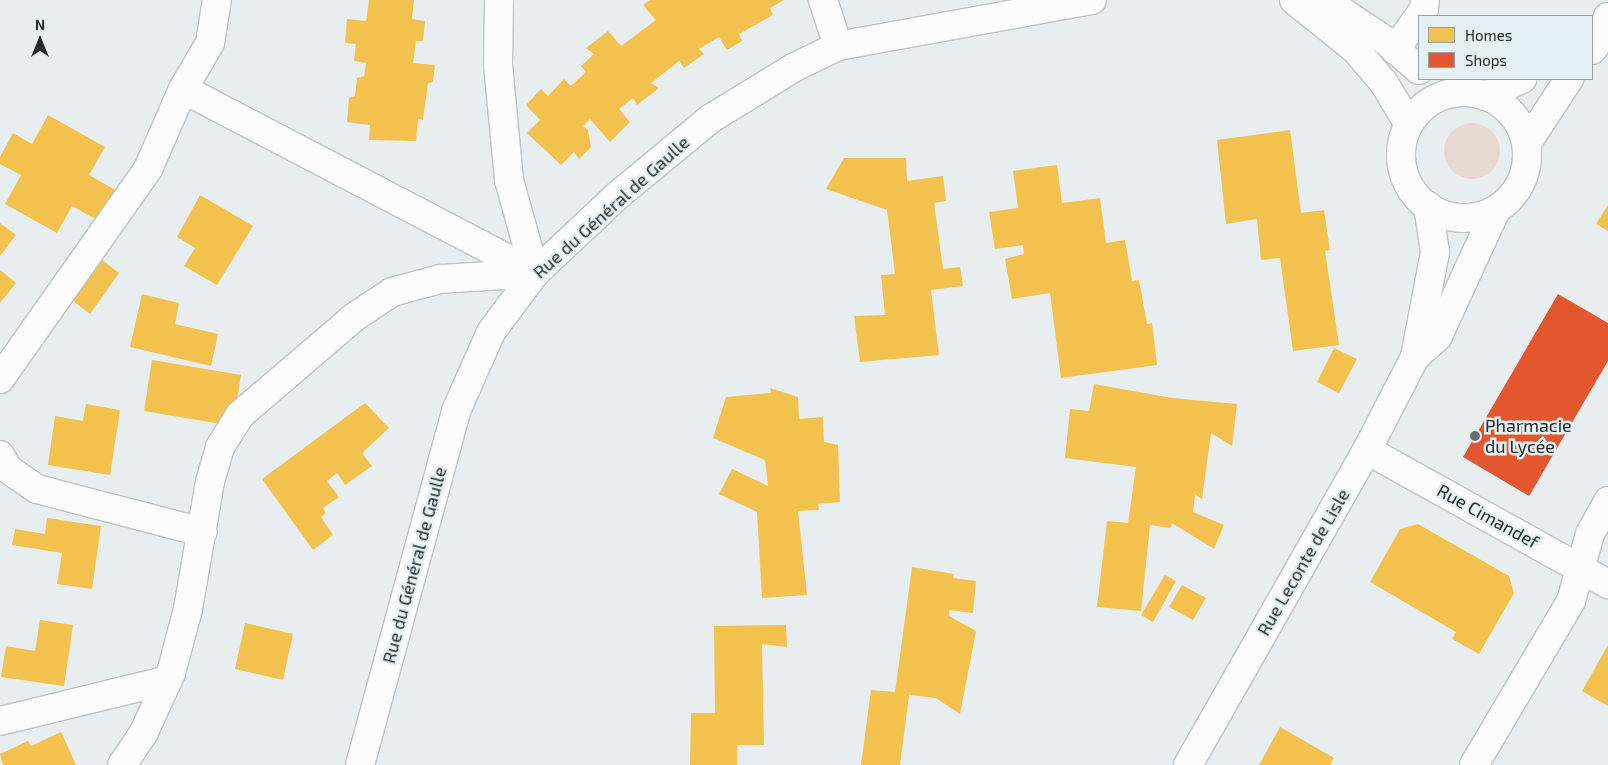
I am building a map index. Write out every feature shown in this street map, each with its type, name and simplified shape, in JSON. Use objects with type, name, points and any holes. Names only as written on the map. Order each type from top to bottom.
[{"type":"street","points":[[0,379],[148,168],[183,89],[210,43],[218,0]]},
{"type":"street","points":[[499,0],[498,65],[509,180],[535,273]]},
{"type":"street","points":[[824,0],[838,46]]},
{"type":"street","name":"Rue du Général de Gaulle","points":[[360,765],[456,411],[491,332],[535,273],[617,196],[710,119],[795,68],[838,46],[1092,0]]},
{"type":"street","points":[[1294,0],[1355,49],[1384,83],[1408,123]]},
{"type":"street","points":[[1308,0],[1344,13],[1418,69]]},
{"type":"street","points":[[1420,15],[1424,9],[1425,0]]},
{"type":"street","points":[[1588,15],[1604,0]]},
{"type":"street","points":[[1395,50],[1418,17]]},
{"type":"street","points":[[1593,49],[1601,38],[1608,17]]},
{"type":"street","points":[[1485,96],[1520,80]]},
{"type":"street","points":[[1527,143],[1568,80]]},
{"type":"street","points":[[1445,85],[1485,96],[1509,109],[1520,124],[1527,143],[1527,162],[1522,181],[1512,197],[1496,210],[1478,217],[1459,219],[1438,213],[1428,206],[1407,185],[1400,164],[1401,143],[1408,123],[1422,107],[1438,96],[1445,85]]},
{"type":"street","points":[[183,89],[535,273]]},
{"type":"street","name":"Rue Leconte de Lisle","points":[[1188,765],[1367,450],[1415,357],[1435,252],[1428,206]]},
{"type":"street","name":"Rue Leconte de Lisle","points":[[1415,357],[1438,336],[1496,210]]},
{"type":"street","points":[[122,765],[144,732],[168,680],[188,609],[220,447],[240,415],[353,318],[392,292],[440,278],[535,273]]},
{"type":"street","name":"Rue Cimandef","points":[[1367,450],[1608,584]]},
{"type":"street","points":[[0,455],[8,469],[37,489],[202,532]]},
{"type":"street","points":[[1474,765],[1571,601],[1590,534],[1608,501]]},
{"type":"street","points":[[0,721],[168,680]]},
{"type":"shaded area","points":[[1466,123],[1478,123],[1488,127],[1496,135],[1500,151],[1496,167],[1488,175],[1478,179],[1466,179],[1456,175],[1448,167],[1444,157],[1444,145],[1448,135],[1456,127]]},
{"type":"building: Homes","points":[[369,0],[414,0],[412,19],[425,21],[423,41],[416,41],[413,63],[435,65],[433,82],[428,83],[423,120],[418,119],[416,141],[369,140],[370,125],[347,122],[349,98],[355,96],[357,78],[364,76],[366,63],[354,61],[356,44],[345,43],[347,19],[366,21]]},
{"type":"building: Homes","points":[[650,0],[784,0],[770,8],[773,15],[739,34],[742,41],[727,50],[719,37],[699,49],[704,54],[684,68],[679,61],[651,83],[659,88],[637,105],[633,98],[619,109],[630,122],[610,142],[590,119],[583,126],[588,130],[591,147],[579,159],[574,152],[561,165],[527,133],[540,120],[526,105],[541,89],[548,96],[564,79],[571,86],[586,72],[581,66],[594,54],[586,48],[608,31],[621,46],[656,20],[643,5]]},
{"type":"building: Homes","points":[[48,115],[105,147],[89,175],[117,191],[99,221],[72,206],[57,233],[5,204],[21,175],[0,164],[0,157],[13,133],[32,144]]},
{"type":"building: Homes","points":[[1290,130],[1301,213],[1324,210],[1330,250],[1325,251],[1339,345],[1293,351],[1280,258],[1261,260],[1257,219],[1226,224],[1217,140]]},
{"type":"building: Homes","points":[[844,158],[906,158],[907,181],[943,176],[946,201],[934,203],[943,269],[960,267],[963,286],[931,290],[939,355],[860,362],[854,316],[885,315],[881,275],[895,274],[887,210],[826,189]]},
{"type":"building: Homes","points":[[1057,165],[1062,203],[1100,198],[1106,243],[1125,240],[1132,281],[1139,280],[1147,324],[1152,323],[1157,365],[1061,378],[1050,293],[1012,299],[1005,259],[1024,254],[1023,245],[995,249],[989,212],[1018,208],[1013,171]]},
{"type":"building: Homes","points":[[200,195],[253,226],[217,285],[184,266],[195,248],[177,237]]},
{"type":"building: Homes","points":[[1608,205],[1608,231],[1596,224]]},
{"type":"building: Homes","points":[[0,223],[16,235],[0,256]]},
{"type":"building: Homes","points":[[101,259],[119,273],[90,314],[73,301]]},
{"type":"building: Homes","points":[[0,270],[16,283],[0,303]]},
{"type":"building: Homes","points":[[142,294],[179,303],[175,324],[218,334],[211,366],[130,347]]},
{"type":"building: Homes","points":[[1334,348],[1357,359],[1339,393],[1317,382]]},
{"type":"building: Homes","points":[[152,360],[241,375],[233,426],[144,411]]},
{"type":"building: Homes","points":[[1094,384],[1172,398],[1237,404],[1232,446],[1211,433],[1202,499],[1195,494],[1193,512],[1224,525],[1214,549],[1172,523],[1170,528],[1150,525],[1141,611],[1097,607],[1107,521],[1128,523],[1136,467],[1065,458],[1070,409],[1089,411]]},
{"type":"building: Homes","points":[[770,388],[798,397],[799,419],[823,417],[824,442],[838,445],[840,502],[818,504],[819,510],[798,511],[807,595],[762,598],[757,512],[719,494],[732,469],[768,486],[765,460],[713,438],[726,397],[771,393]]},
{"type":"building: Homes","points":[[365,403],[389,428],[362,453],[372,466],[345,485],[337,473],[327,481],[339,497],[323,508],[326,513],[321,517],[333,535],[313,550],[262,479]]},
{"type":"building: Homes","points":[[86,404],[120,410],[110,475],[48,465],[55,416],[83,421]]},
{"type":"building: Homes","points":[[47,518],[101,526],[92,589],[57,584],[62,553],[12,545],[15,529],[45,534]]},
{"type":"building: Homes","points":[[1418,524],[1509,576],[1514,593],[1479,654],[1452,639],[1456,632],[1370,582],[1400,529]]},
{"type":"building: Homes","points":[[912,567],[954,574],[953,578],[976,581],[973,613],[949,610],[949,616],[976,631],[960,714],[936,698],[909,695],[900,765],[861,765],[871,690],[895,692]]},
{"type":"building: Homes","points":[[1165,575],[1176,581],[1153,622],[1141,615]]},
{"type":"building: Homes","points":[[1182,585],[1206,598],[1193,620],[1169,607]]},
{"type":"building: Homes","points":[[40,620],[73,625],[64,686],[1,677],[6,646],[35,651]]},
{"type":"building: Homes","points":[[245,623],[293,634],[283,680],[235,669]]},
{"type":"building: Homes","points":[[786,625],[787,647],[762,644],[764,745],[737,745],[737,765],[690,765],[691,713],[715,713],[714,626]]},
{"type":"building: Homes","points":[[1608,645],[1608,706],[1582,691]]},
{"type":"building: Homes","points":[[1280,727],[1334,758],[1330,765],[1259,765]]},
{"type":"building: Homes","points":[[61,732],[76,765],[3,765],[0,754],[28,741],[31,746]]},
{"type":"building: Shops","points":[[1558,294],[1608,323],[1608,361],[1529,496],[1463,457]]},
{"type":"place","name":"Pharmacie du Lycée","points":[[1475,436]]}]
